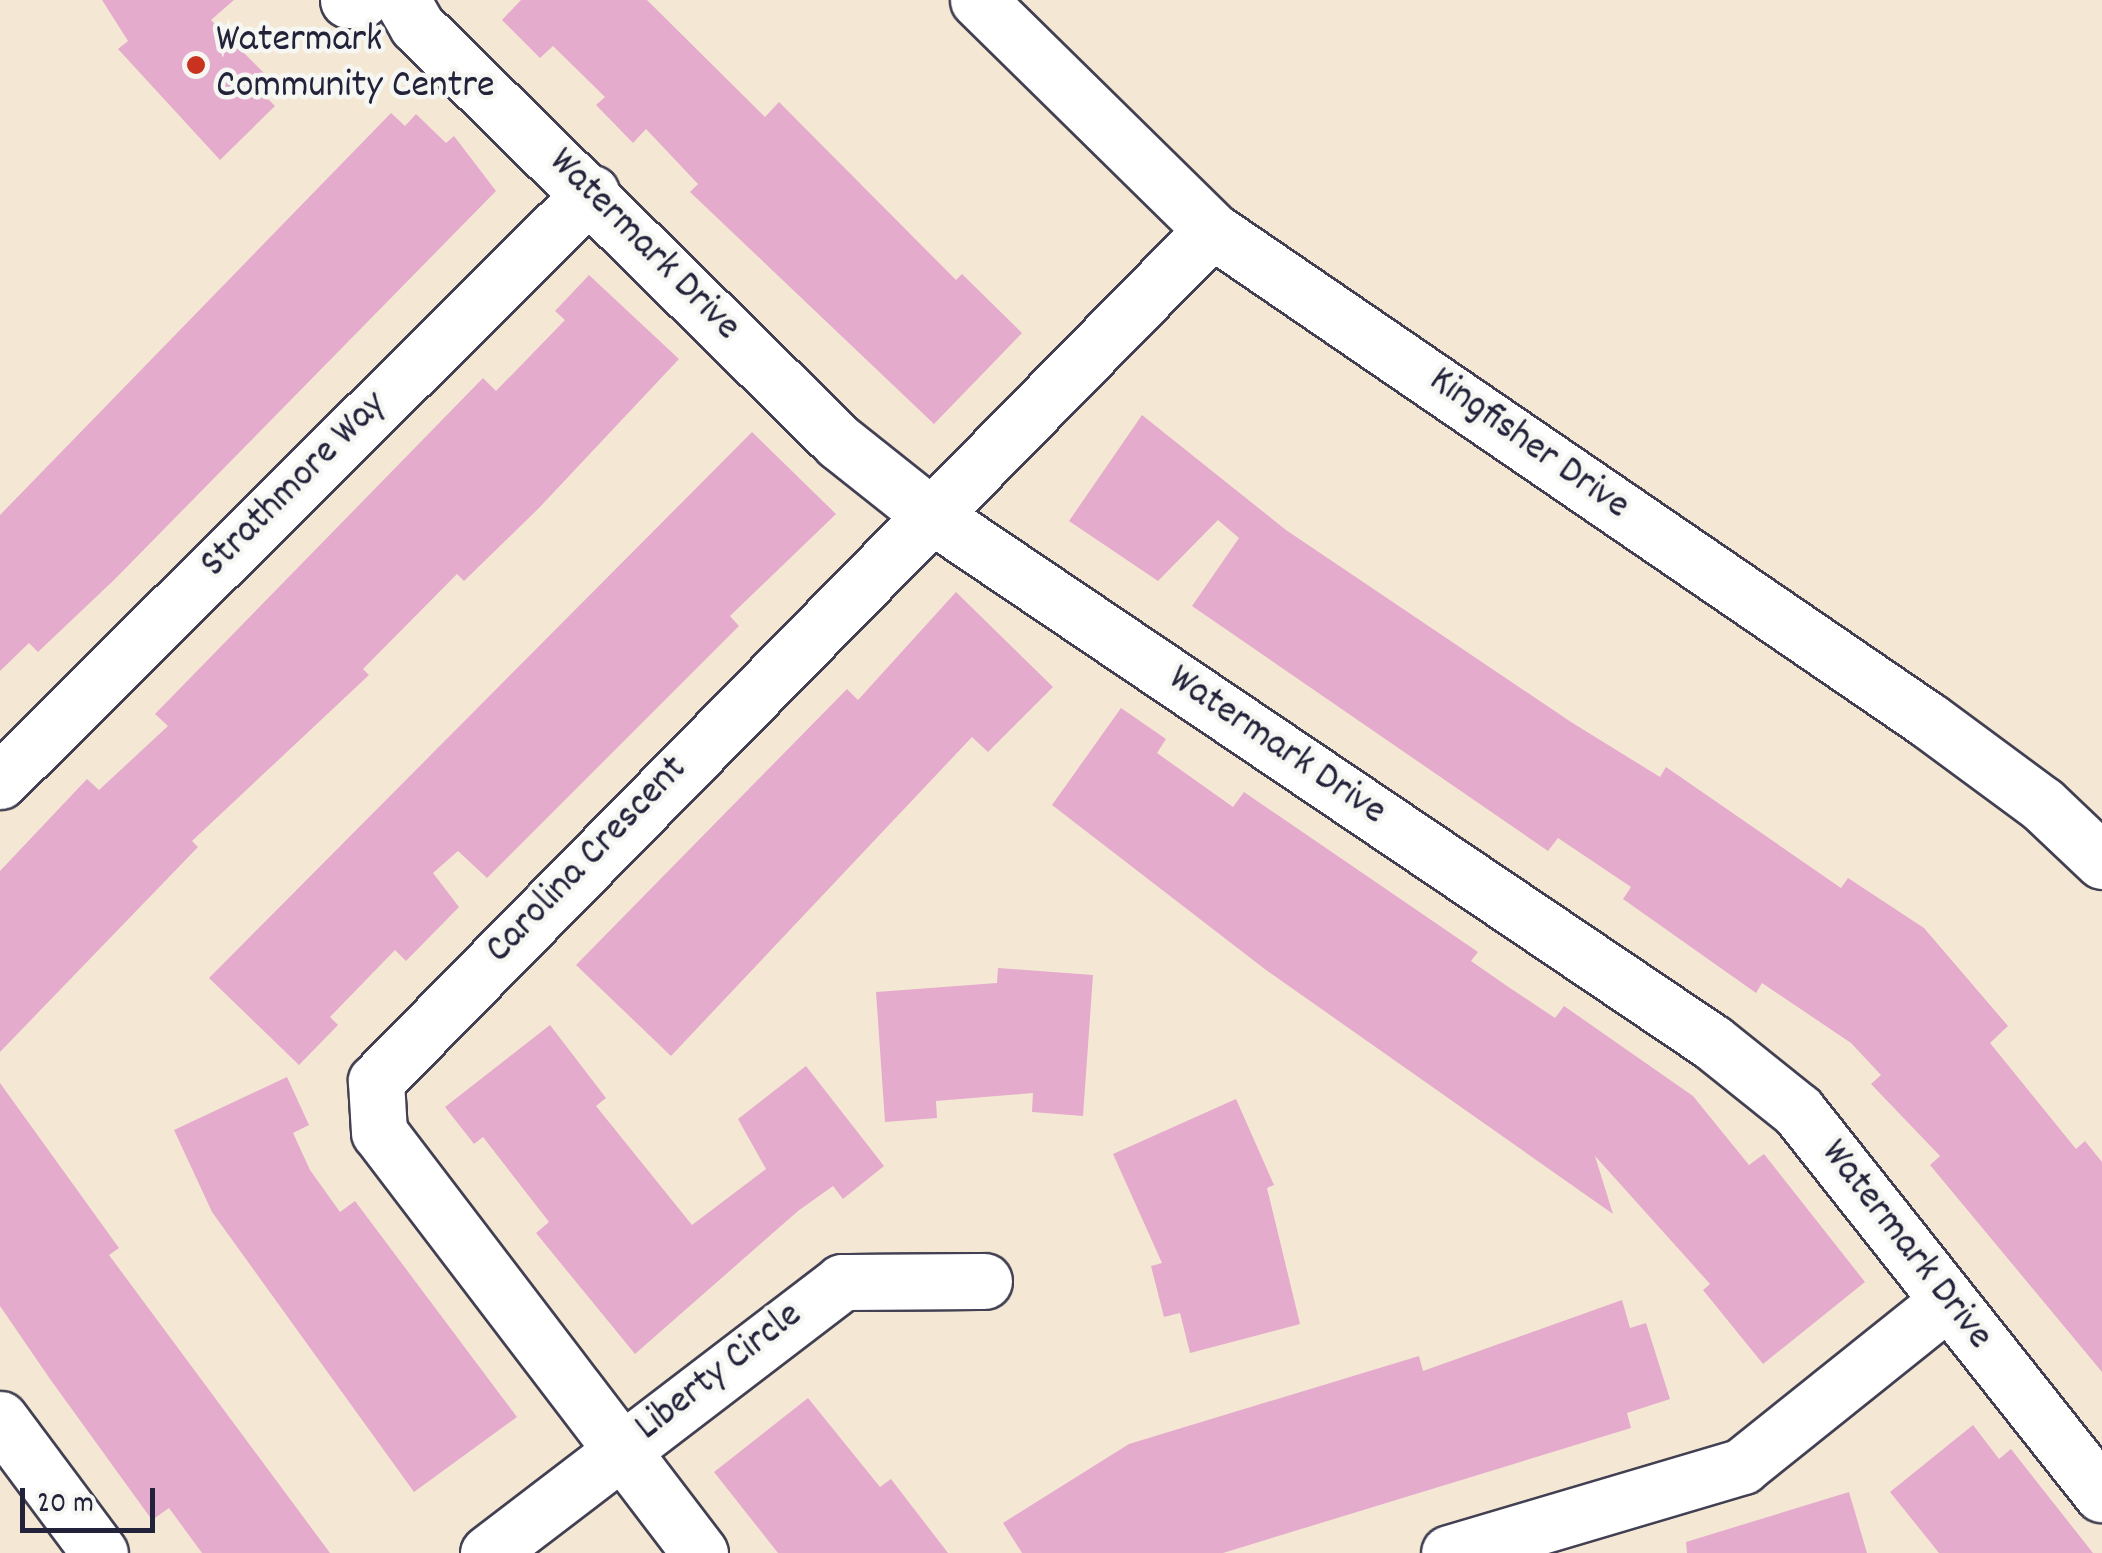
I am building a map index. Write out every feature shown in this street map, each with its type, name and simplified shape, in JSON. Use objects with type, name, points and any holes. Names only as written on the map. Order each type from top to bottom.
[{"type":"street","points":[[348,0],[362,0]]},
{"type":"street","name":"Kingfisher Drive","points":[[978,0],[1212,230],[1928,720],[2042,804],[2102,861]]},
{"type":"street","name":"Watermark Drive","points":[[409,13],[839,442],[927,512],[1712,1042],[1798,1111],[2102,1494]]},
{"type":"street","name":"Strathmore Way","points":[[0,781],[590,193]]},
{"type":"street","name":"Carolina Crescent","points":[[700,1553],[616,1454],[379,1132],[376,1081],[927,512],[1212,230]]},
{"type":"street","name":"Liberty Circle","points":[[488,1553],[842,1282],[984,1282]]},
{"type":"street","points":[[1449,1553],[1742,1466],[1948,1302]]},
{"type":"street","points":[[0,1419],[100,1553]]},
{"type":"building","name":"Watermark Community Centre","points":[[102,0],[234,0],[211,20],[273,82],[262,93],[275,106],[220,160],[118,49],[128,41]]},
{"type":"building","points":[[521,0],[647,0],[765,117],[779,102],[956,280],[962,274],[1022,333],[934,424],[690,192],[698,184],[646,129],[633,143],[596,105],[605,97],[553,46],[540,58],[502,20]]},
{"type":"building","points":[[391,113],[405,126],[416,114],[446,143],[454,136],[496,191],[115,579],[38,652],[29,643],[0,671],[0,515]]},
{"type":"building","points":[[589,275],[679,359],[539,508],[464,581],[457,574],[363,669],[369,675],[192,841],[198,847],[0,1052],[0,871],[87,779],[99,790],[168,726],[155,714],[483,378],[496,391],[565,320],[555,311]]},
{"type":"building","points":[[1142,415],[1286,530],[1571,722],[1660,777],[1666,767],[1841,888],[1848,878],[1924,928],[2008,1026],[1990,1043],[2076,1149],[2085,1141],[2102,1162],[2102,1372],[1930,1165],[1940,1156],[1871,1084],[1881,1075],[1851,1043],[1762,983],[1756,993],[1623,899],[1631,887],[1558,838],[1548,851],[1192,606],[1239,538],[1218,520],[1158,581],[1069,521]]},
{"type":"building","points":[[752,432],[836,514],[730,616],[739,626],[487,878],[458,851],[433,873],[459,907],[406,961],[395,950],[330,1017],[338,1025],[299,1065],[209,978]]},
{"type":"building","points":[[956,592],[1053,687],[988,752],[972,737],[671,1056],[576,965],[847,689],[858,700]]},
{"type":"building","points":[[1121,708],[1166,739],[1157,753],[1233,807],[1244,792],[1478,952],[1471,961],[1507,986],[1555,1018],[1564,1006],[1693,1096],[1749,1165],[1764,1154],[1865,1282],[1763,1364],[1703,1290],[1710,1284],[1595,1156],[1613,1214],[1266,970],[1052,805]]},
{"type":"building","points":[[998,968],[1093,975],[1083,1116],[1032,1112],[1033,1093],[936,1101],[937,1118],[885,1122],[876,992],[997,983]]},
{"type":"building","points":[[550,1025],[606,1098],[596,1106],[692,1225],[766,1169],[738,1119],[806,1066],[884,1166],[843,1199],[833,1186],[798,1211],[635,1354],[536,1233],[549,1222],[483,1137],[474,1144],[445,1107]]},
{"type":"building","points":[[287,1077],[309,1125],[293,1133],[310,1170],[340,1212],[355,1201],[517,1417],[414,1492],[212,1212],[174,1130]]},
{"type":"building","points":[[0,1083],[119,1248],[109,1255],[330,1553],[202,1553],[169,1508],[152,1520],[50,1379],[0,1306]]},
{"type":"building","points":[[1236,1099],[1274,1185],[1267,1188],[1300,1324],[1190,1353],[1180,1313],[1164,1317],[1151,1266],[1162,1263],[1113,1154]]},
{"type":"building","points":[[1622,1300],[1630,1328],[1646,1323],[1670,1399],[1627,1413],[1631,1428],[1223,1553],[1022,1553],[1003,1523],[1129,1444],[1419,1356],[1423,1371]]},
{"type":"building","points":[[808,1398],[880,1487],[891,1479],[948,1553],[778,1553],[714,1472]]},
{"type":"building","points":[[1973,1425],[1999,1459],[2011,1449],[2093,1553],[1939,1553],[1890,1492]]},
{"type":"building","points":[[1849,1492],[1867,1553],[1687,1553],[1686,1542]]},
{"type":"place","name":"Watermark Community Centre","points":[[196,65]]}]
